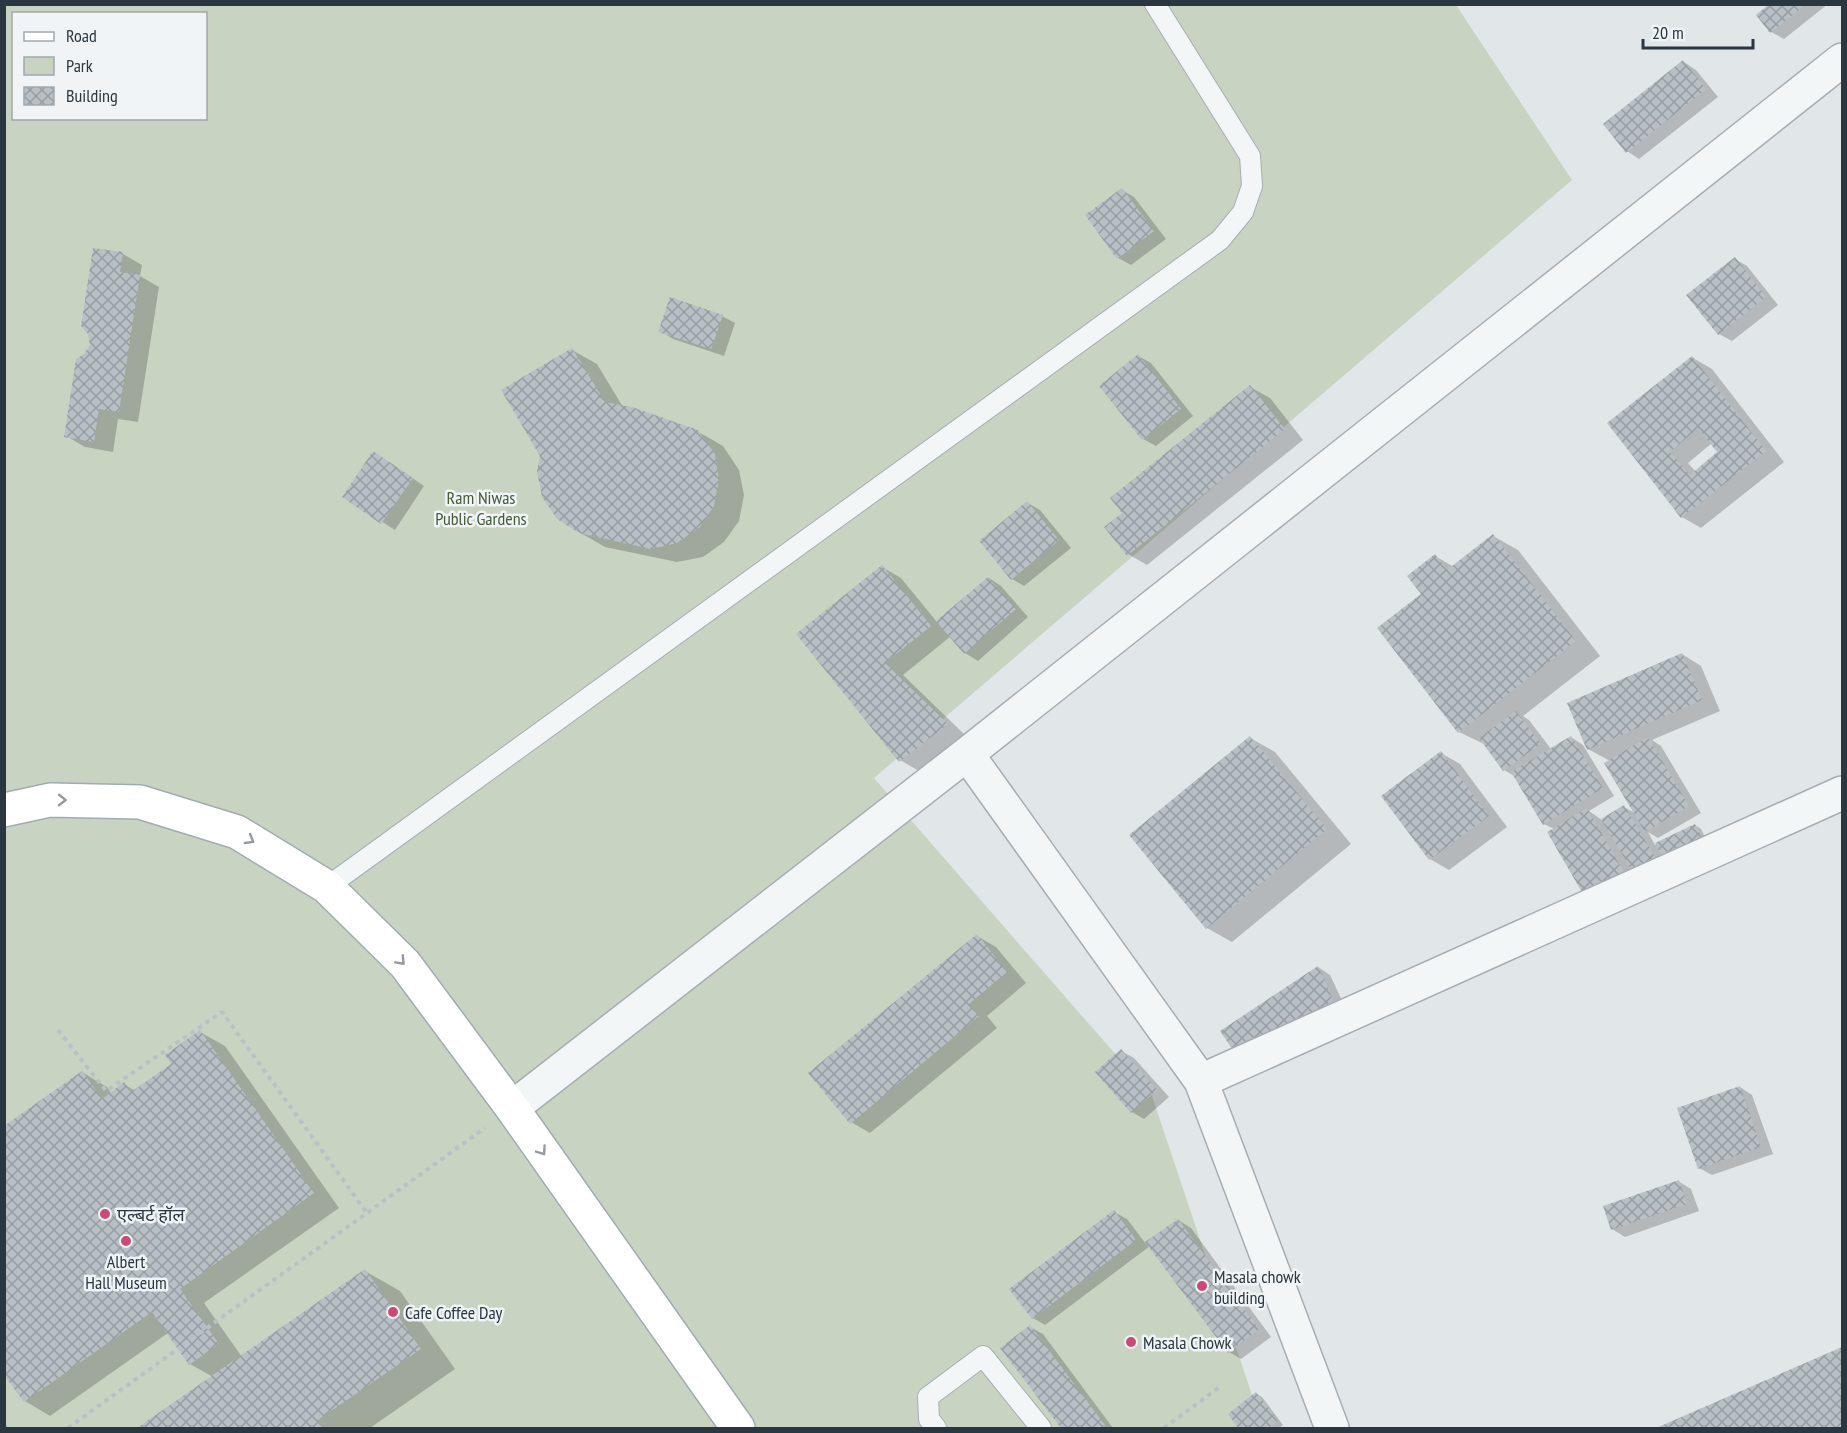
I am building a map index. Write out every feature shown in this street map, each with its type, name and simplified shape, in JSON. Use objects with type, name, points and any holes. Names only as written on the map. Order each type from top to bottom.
[{"type":"main road","points":[[4,810],[50,800],[140,802],[237,832],[327,886],[405,964],[512,1108],[738,1428]]},
{"type":"street","points":[[512,1108],[967,754],[1842,60]]},
{"type":"street","points":[[967,754],[1201,1081],[1332,1428]]},
{"type":"street","points":[[1201,1081],[1842,794]]},
{"type":"lane","points":[[327,886],[1220,240],[1243,212],[1252,186],[1250,156],[1155,4]]},
{"type":"lane","points":[[936,1428],[929,1419],[928,1397],[983,1356],[1041,1428]]},
{"type":"path","points":[[58,1030],[106,1091],[222,1012],[367,1213]]},
{"type":"path","points":[[68,1428],[512,1108]]},
{"type":"path","points":[[1164,1428],[1221,1386]]},
{"type":"path","points":[[4,1425],[7,1428]]},
{"type":"green space","name":"Ram Niwas Public Gardens","points":[[5,5],[1456,5],[1572,180],[874,778],[1152,1096],[1263,1428],[5,1428]]},
{"type":"building","points":[[1769,4],[1806,4],[1770,33],[1756,15]]},
{"type":"building","points":[[1683,60],[1706,89],[1626,153],[1603,124]]},
{"type":"building","points":[[1122,188],[1154,231],[1117,259],[1085,215]]},
{"type":"building","points":[[93,248],[123,252],[120,272],[140,275],[119,412],[99,409],[94,442],[64,437],[76,359],[84,354],[90,345],[88,334],[81,326]]},
{"type":"building","points":[[1735,257],[1766,297],[1718,335],[1686,295]]},
{"type":"building","points":[[670,297],[723,315],[711,349],[658,332]]},
{"type":"building","points":[[572,348],[605,402],[632,407],[698,430],[715,454],[719,480],[714,506],[699,528],[677,543],[651,549],[579,533],[557,519],[542,497],[537,471],[540,456],[501,390]]},
{"type":"building","points":[[1138,354],[1181,409],[1142,440],[1099,386]]},
{"type":"building","points":[[1692,356],[1766,451],[1681,518],[1607,423]],"holes":[[[1698,428],[1717,452],[1690,475],[1670,452]]]},
{"type":"building","points":[[1250,385],[1285,429],[1127,556],[1104,527],[1122,513],[1110,498]]},
{"type":"building","points":[[373,451],[413,478],[381,524],[342,497]]},
{"type":"building","points":[[1027,501],[1059,540],[1011,580],[979,541]]},
{"type":"building","points":[[1493,534],[1576,641],[1458,733],[1377,628],[1421,594],[1407,576],[1435,554],[1447,570]]},
{"type":"building","points":[[882,565],[931,626],[885,663],[948,724],[899,762],[796,634]]},
{"type":"building","points":[[988,577],[1016,609],[964,654],[936,621]]},
{"type":"building","points":[[1682,653],[1702,700],[1587,750],[1567,703]]},
{"type":"building","points":[[1516,711],[1541,744],[1503,771],[1479,738]]},
{"type":"building","points":[[1250,736],[1327,829],[1206,929],[1129,835]]},
{"type":"building","points":[[1571,736],[1603,788],[1543,825],[1511,772]]},
{"type":"building","points":[[1648,737],[1689,806],[1645,832],[1604,763]]},
{"type":"building","points":[[1441,751],[1489,816],[1429,860],[1381,796]]},
{"type":"building","points":[[1624,805],[1658,862],[1635,876],[1601,819]]},
{"type":"building","points":[[1587,808],[1626,876],[1586,899],[1547,832]]},
{"type":"building","points":[[1695,824],[1708,850],[1668,869],[1655,843]]},
{"type":"building","points":[[977,934],[1007,972],[969,1004],[979,1016],[850,1124],[808,1073]]},
{"type":"building","points":[[1318,966],[1335,1004],[1233,1050],[1220,1031]]},
{"type":"building","name":"Albert Hall Museum","points":[[200,1030],[314,1193],[180,1289],[219,1344],[189,1365],[152,1312],[24,1402],[4,1375],[4,1126],[82,1071],[102,1099],[124,1082],[131,1092],[171,1064],[165,1055]]},
{"type":"building","points":[[1121,1049],[1157,1090],[1131,1113],[1095,1072]]},
{"type":"building","points":[[1740,1086],[1761,1147],[1698,1169],[1677,1108]]},
{"type":"building","points":[[1679,1180],[1687,1204],[1611,1230],[1603,1206]]},
{"type":"building","points":[[1114,1210],[1136,1240],[1032,1319],[1009,1289]]},
{"type":"building","name":"Masala chowk building","points":[[1178,1219],[1259,1329],[1228,1353],[1145,1242]]},
{"type":"building","points":[[365,1269],[421,1349],[318,1420],[324,1428],[137,1428]]},
{"type":"building","points":[[1030,1325],[1107,1428],[1061,1428],[1000,1348]]},
{"type":"building","points":[[1842,1347],[1842,1425],[1839,1428],[1656,1428]]},
{"type":"building","points":[[1256,1392],[1278,1421],[1269,1428],[1238,1428],[1228,1414]]},
{"type":"place","name":"एल्बर्ट हॉल","points":[[105,1214]]},
{"type":"place","name":"Albert Hall Museum","points":[[126,1241]]},
{"type":"place","name":"Masala chowk building","points":[[1202,1286]]},
{"type":"place","name":"Cafe Coffee Day","points":[[393,1312]]},
{"type":"place","name":"Masala Chowk","points":[[1131,1342]]}]
